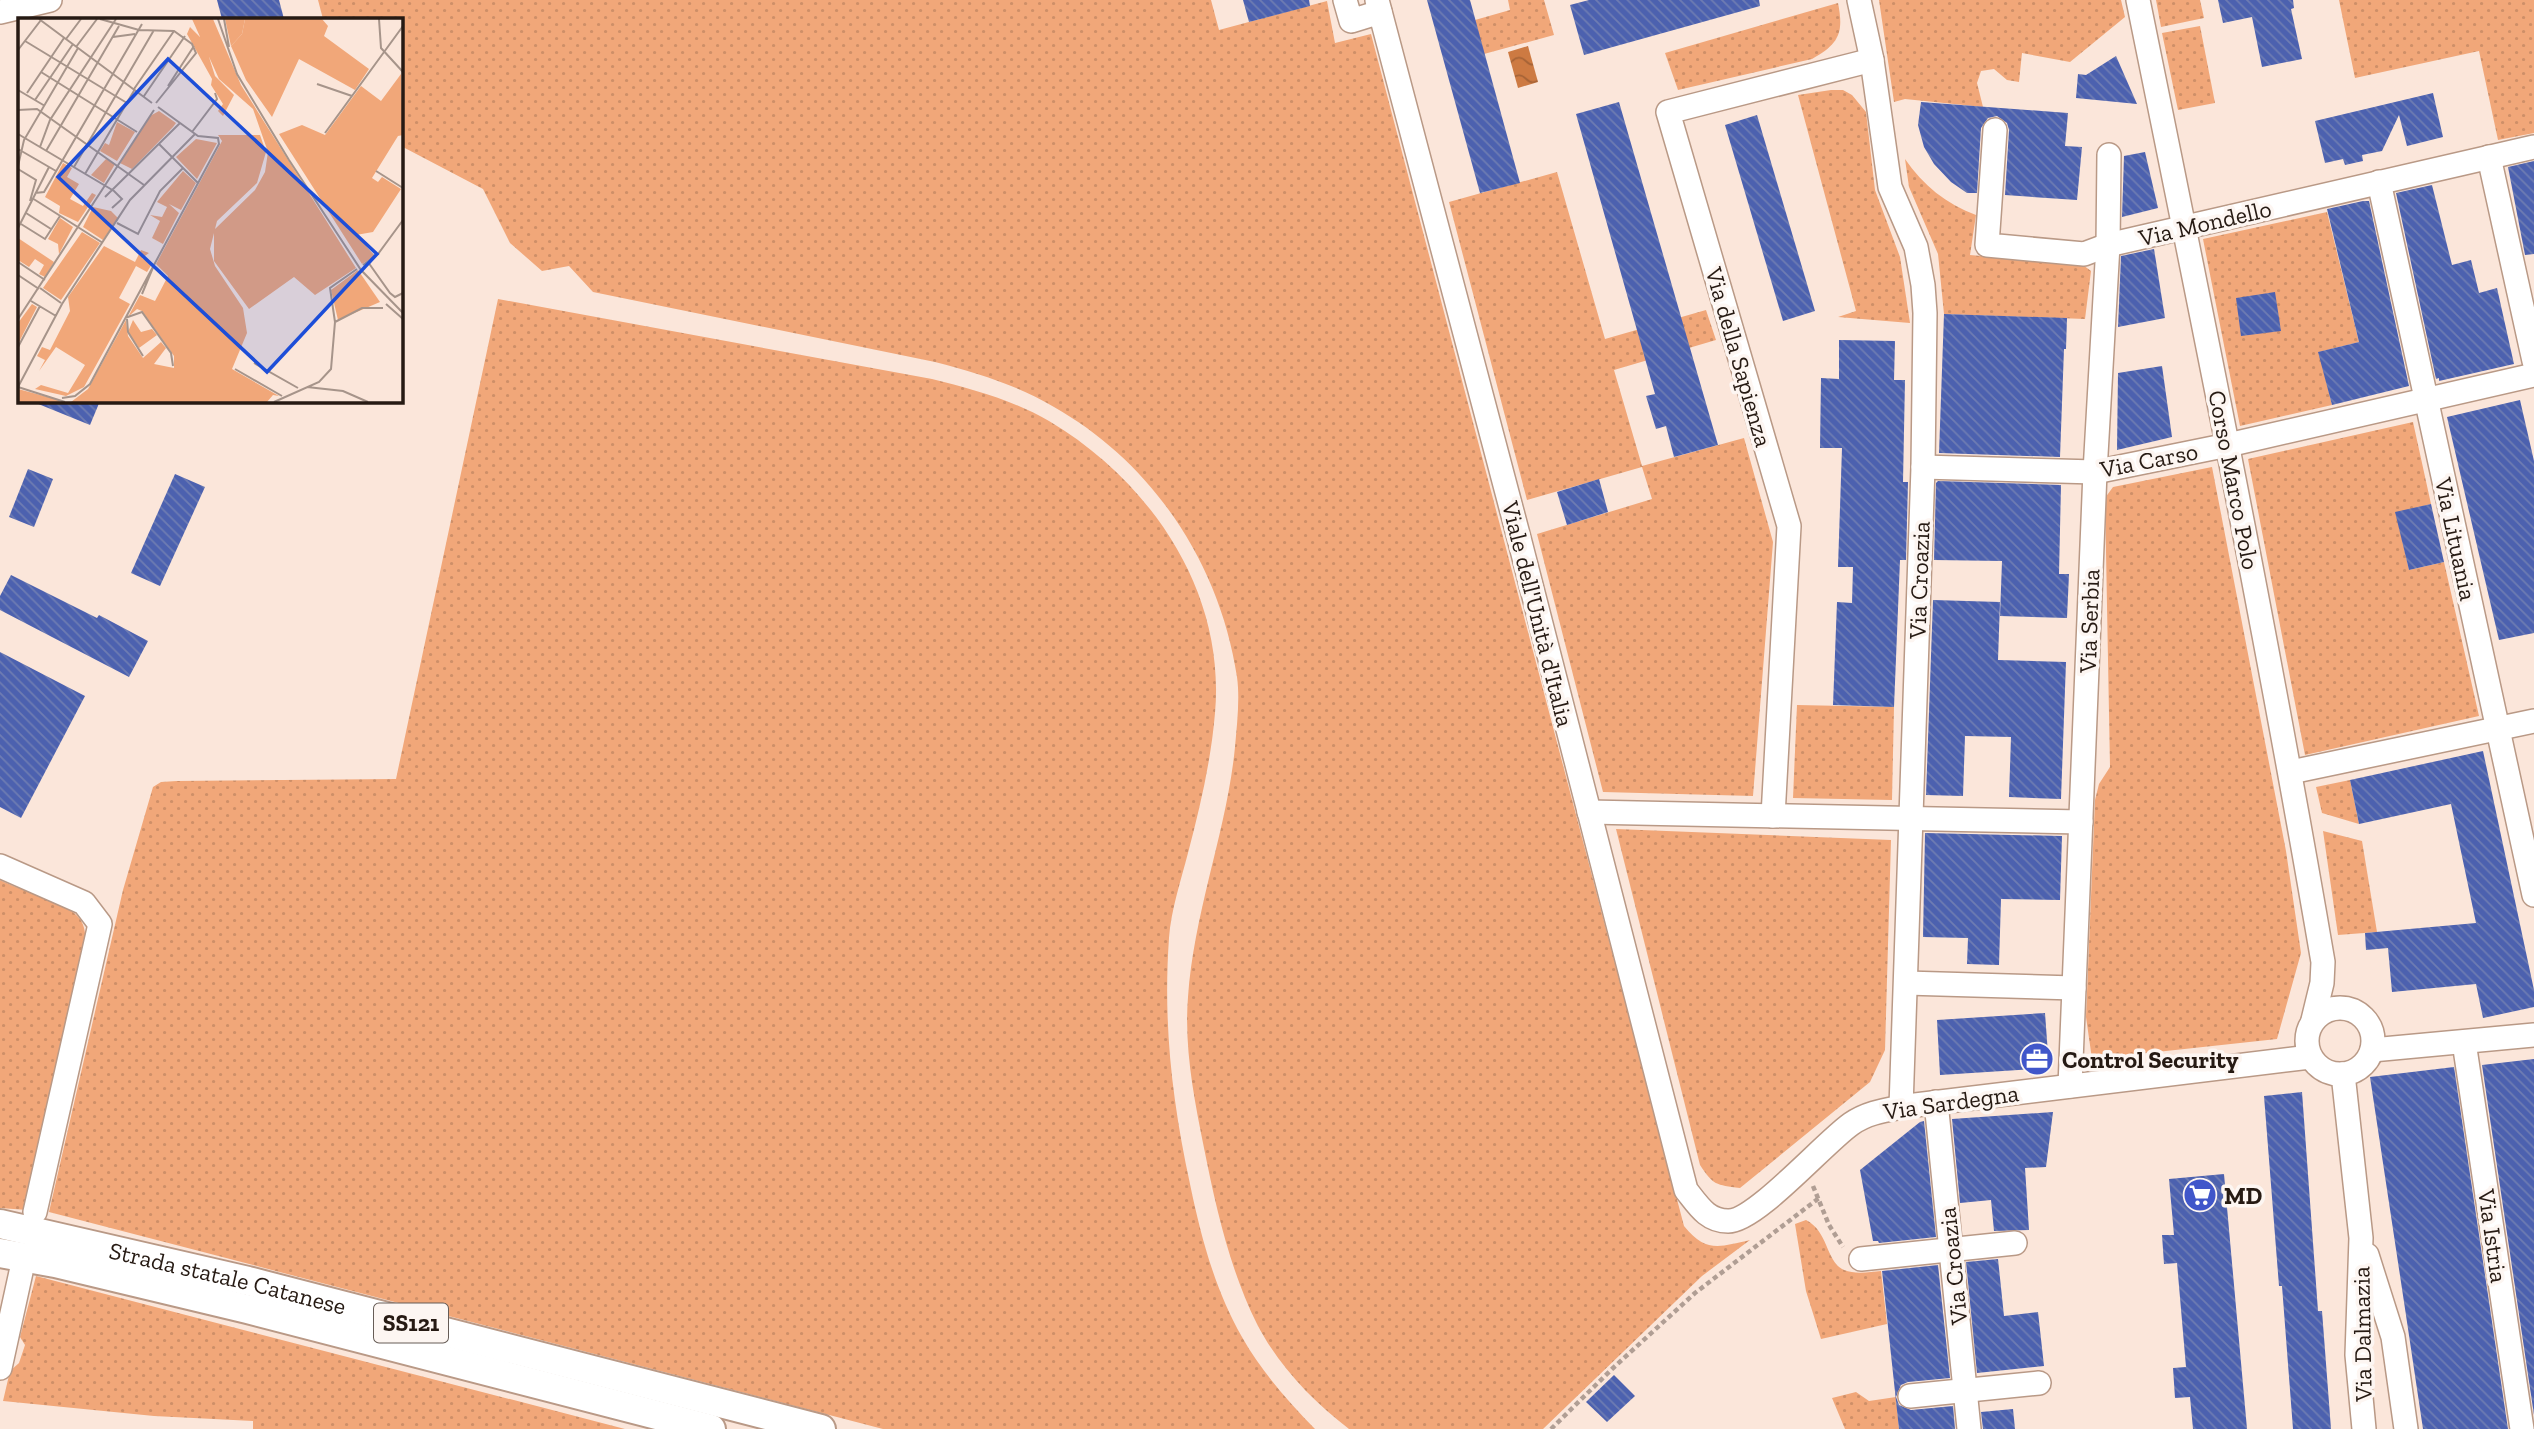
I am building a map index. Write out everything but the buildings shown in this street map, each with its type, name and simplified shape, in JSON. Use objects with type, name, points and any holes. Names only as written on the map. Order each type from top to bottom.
[{"type":"main road","name":"Strada statale Catanese","points":[[0,1224],[248,1281],[821,1429]]},
{"type":"main road","name":"Strada statale Catanese","points":[[0,1252],[247,1309],[711,1429]]},
{"type":"street","points":[[0,12],[50,0]]},
{"type":"street","points":[[1345,0],[1351,20],[1378,6]]},
{"type":"street","name":"Via Croazia","points":[[1859,0],[1872,60],[1890,187],[1916,247],[1925,313],[1923,467],[1901,1107]]},
{"type":"street","name":"Corso Marco Polo","points":[[2138,0],[2291,772],[2323,962]]},
{"type":"street","name":"Viale dell'Unità d'Italia","points":[[1378,6],[1686,1190],[1712,1219]]},
{"type":"street","name":"Via della Sapienza","points":[[1773,816],[1789,526],[1668,112],[1872,60]]},
{"type":"street","name":"Via Mondello","points":[[1995,130],[1987,245],[2084,254],[2108,245],[2534,147]]},
{"type":"street","name":"Via Serbia","points":[[2070,1086],[2095,472],[2108,245],[2109,155]]},
{"type":"street","points":[[2489,157],[2534,361]]},
{"type":"street","name":"Via Lituania","points":[[2379,182],[2534,893]]},
{"type":"street","name":"Via Carso","points":[[1923,467],[2095,472],[2228,445],[2534,375]]},
{"type":"street","points":[[2291,772],[2534,721]]},
{"type":"street","points":[[1589,812],[2081,822]]},
{"type":"street","points":[[0,866],[84,903],[100,923],[35,1212]]},
{"type":"street","points":[[2323,962],[2333,981],[2369,1024],[2373,1037],[2372,1050],[2366,1061],[2356,1070],[2343,1074],[2330,1073],[2319,1066],[2311,1057],[2306,1044],[2308,1031],[2314,1020],[2323,1011],[2336,1007],[2360,1014]]},
{"type":"street","points":[[2314,1020],[2322,983],[2323,962]]},
{"type":"street","points":[[1906,983],[2074,988]]},
{"type":"street","points":[[2372,1050],[2534,1035]]},
{"type":"street","name":"Via Istria","points":[[2465,1042],[2522,1429]]},
{"type":"street","name":"Via Sardegna","points":[[1712,1219],[1731,1222],[1753,1210],[1851,1124],[1872,1113],[1936,1102],[2311,1057]]},
{"type":"street","name":"Via Dalmazia","points":[[2343,1074],[2361,1238],[2357,1355],[2364,1429]]},
{"type":"street","name":"Via Croazia","points":[[1936,1102],[1969,1429]]},
{"type":"street","name":"Via Dalmazia","points":[[2361,1238],[2393,1337],[2406,1429]]},
{"type":"street","points":[[1861,1259],[2015,1243]]},
{"type":"street","points":[[0,1368],[5,1320],[21,1272]]},
{"type":"street","points":[[1910,1396],[2039,1383]]},
{"type":"path","points":[[1803,1166],[1838,1241],[1849,1253],[1861,1259]]},
{"type":"path","points":[[1551,1429],[1612,1368],[1695,1293],[1819,1198]]},
{"type":"shaded area","points":[[318,0],[1211,0],[1219,30],[1327,1],[1335,43],[1371,34],[1684,1226],[1699,1241],[1714,1246],[1750,1240],[1702,1276],[1543,1429],[1349,1429],[1335,1418],[1309,1394],[1275,1354],[1247,1303],[1219,1216],[1197,1110],[1187,1016],[1191,965],[1231,778],[1238,694],[1228,635],[1215,595],[1198,557],[1176,521],[1151,487],[1122,457],[1090,430],[1040,399],[1011,386],[935,362],[593,292],[569,266],[542,271],[510,243],[483,189],[402,147],[402,18],[323,18]]},
{"type":"shaded area","points":[[1508,0],[1544,0],[1554,35],[1484,54],[1475,20],[1510,10]]},
{"type":"shaded area","points":[[1879,0],[2121,0],[2125,17],[2070,62],[2022,53],[2019,82],[2007,80],[1994,69],[1981,71],[1977,83],[1983,107],[1905,99],[1894,102]]},
{"type":"shaded area","points":[[2156,0],[2200,0],[2204,18],[2161,27]]},
{"type":"shaded area","points":[[2339,0],[2534,0],[2534,133],[2498,140],[2479,51],[2355,78]]},
{"type":"shaded area","points":[[1838,3],[1840,30],[1837,37],[1834,43],[1812,59],[1678,90],[1665,53]]},
{"type":"shaded area","points":[[2200,26],[2215,103],[2178,110],[2162,33]]},
{"type":"shaded area","points":[[1843,90],[1852,95],[1866,112],[1875,190],[1900,257],[1910,323],[1838,317],[1856,311],[1798,95]]},
{"type":"shaded area","points":[[1905,159],[1936,193],[1976,215],[1970,255],[2083,265],[2091,271],[2085,319],[1944,314],[1938,254],[1909,187]]},
{"type":"shaded area","points":[[1557,172],[1605,339],[1706,310],[1716,340],[1614,370],[1642,466],[1744,438],[1773,542],[1753,796],[1603,792],[1537,534],[1652,499],[1642,467],[1527,500],[1449,202]]},
{"type":"shaded area","points":[[2327,212],[2359,342],[2319,352],[2332,405],[2240,426],[2203,239]]},
{"type":"shaded area","points":[[498,299],[932,379],[992,396],[1049,421],[1086,446],[1119,475],[1149,508],[1174,544],[1194,583],[1208,624],[1215,668],[1215,713],[1208,766],[1174,906],[1169,938],[1167,1001],[1170,1062],[1184,1153],[1204,1243],[1232,1319],[1266,1374],[1315,1429],[883,1429],[49,1212],[123,890],[153,787],[161,782],[177,781],[396,779]]},
{"type":"shaded area","points":[[2413,422],[2431,504],[2396,513],[2409,570],[2444,562],[2479,716],[2305,755],[2248,459]]},
{"type":"shaded area","points":[[2212,467],[2286,851],[2301,953],[2277,1039],[2092,1059],[2086,1017],[2095,800],[2099,784],[2110,767],[2105,498],[2113,487]]},
{"type":"shaded area","points":[[1797,705],[1894,707],[1892,800],[1793,798]]},
{"type":"shaded area","points":[[2350,780],[2359,824],[2322,813],[2316,787]]},
{"type":"shaded area","points":[[1616,829],[1891,840],[1885,1050],[1870,1082],[1740,1188],[1716,1183],[1700,1165]]},
{"type":"shaded area","points":[[2323,831],[2362,841],[2377,932],[2338,935]]},
{"type":"shaded area","points":[[0,880],[55,902],[74,913],[83,924],[86,941],[27,1210],[0,1208]]},
{"type":"shaded area","points":[[1806,1220],[1819,1231],[1833,1259],[1842,1269],[1856,1273],[1881,1271],[1887,1324],[1821,1339],[1806,1291],[1795,1224]]},
{"type":"shaded area","points":[[36,1276],[625,1429],[253,1429],[253,1421],[154,1416],[3,1401],[10,1371],[19,1363],[25,1345],[20,1337]]},
{"type":"shaded area","points":[[1856,1392],[1869,1401],[1896,1397],[1899,1429],[1845,1429],[1832,1398]]},
{"type":"water","points":[[1528,46],[1538,82],[1518,88],[1508,52]]},
{"type":"place","name":"Control Security","points":[[2037,1059]]},
{"type":"place","name":"MD","points":[[2200,1195]]}]
